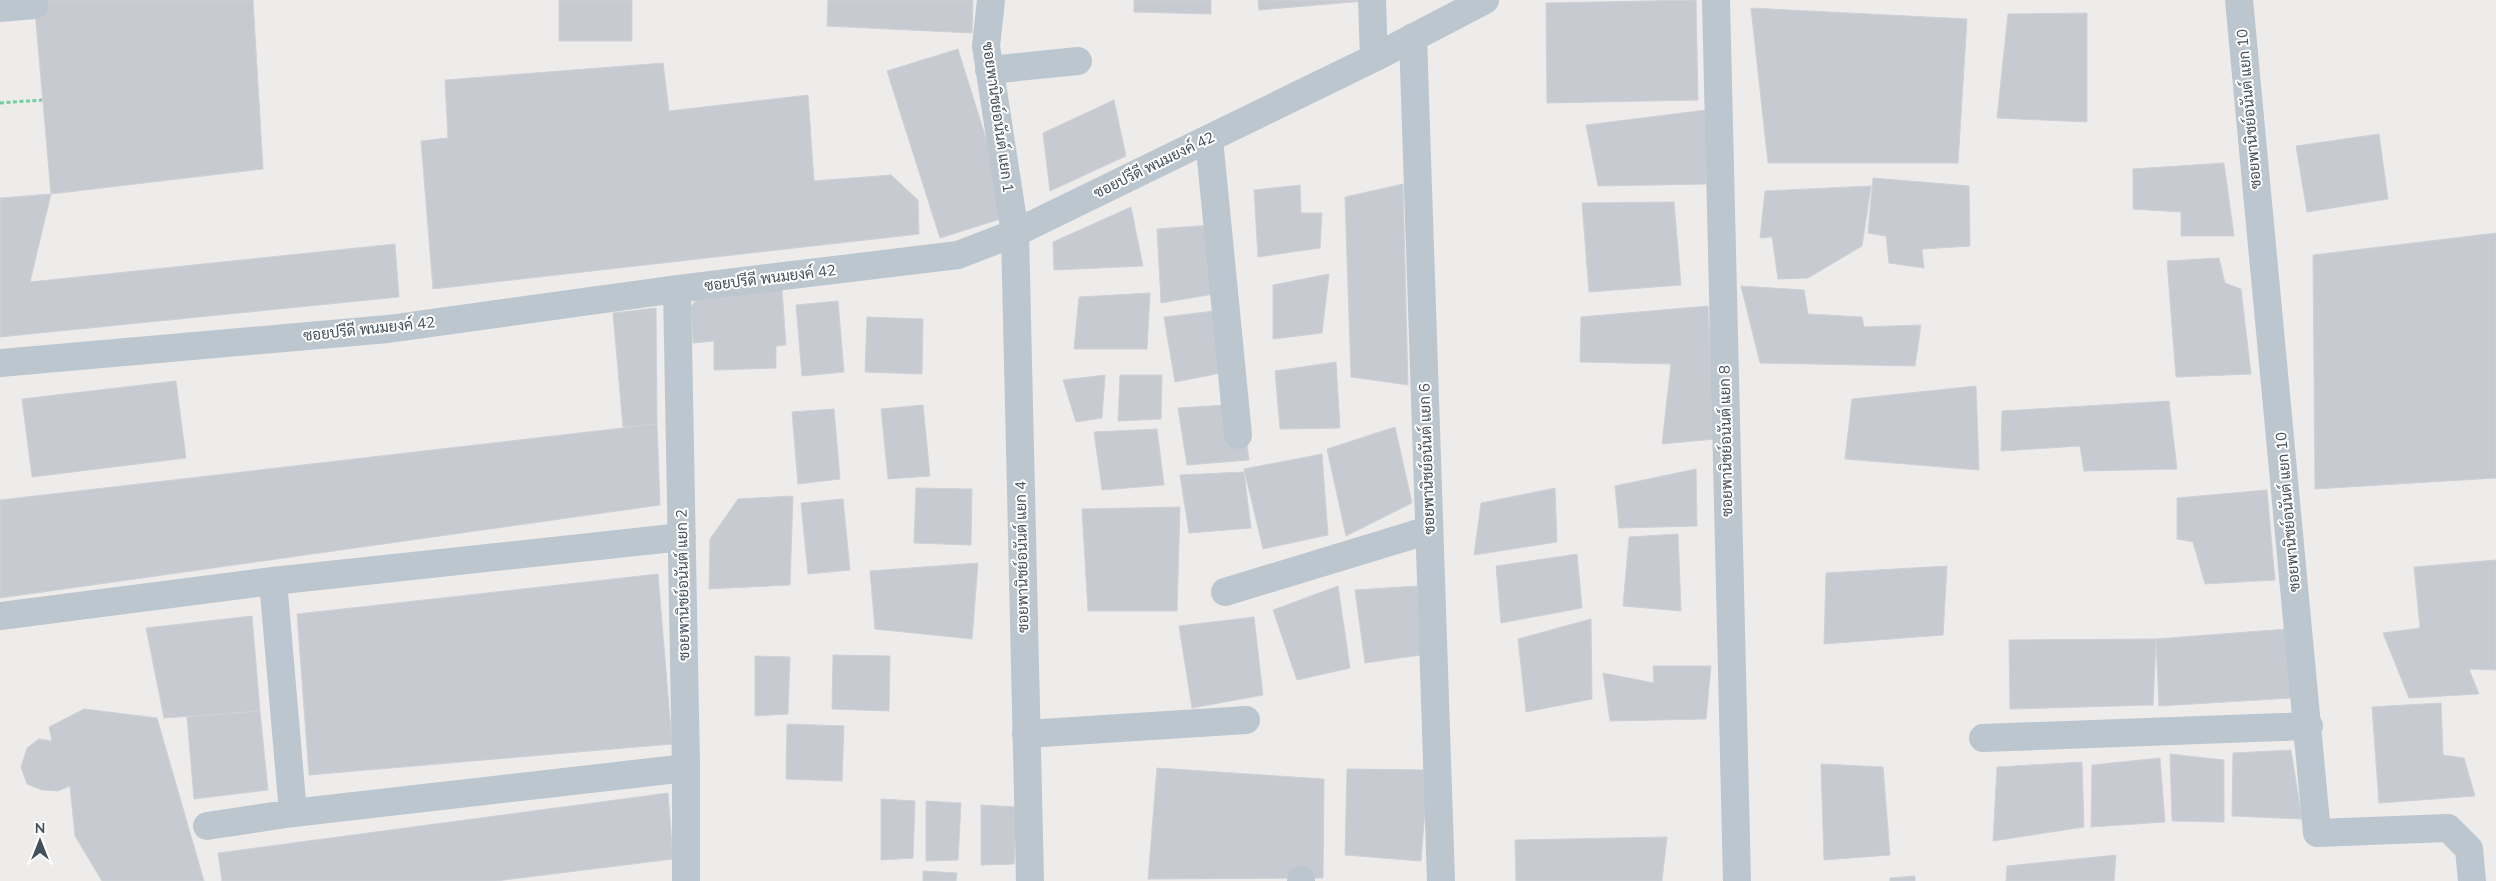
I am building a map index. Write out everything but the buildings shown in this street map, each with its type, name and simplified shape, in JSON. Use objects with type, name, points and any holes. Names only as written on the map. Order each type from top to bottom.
[{"type":"street","name":"ซอยพานิชย์อนันต์ แยก 1","points":[[991,0],[986,46],[1014,233]]},
{"type":"street","points":[[1372,0],[1374,58]]},
{"type":"street","name":"ซอยปรีดี พนมยงค์ 42","points":[[0,363],[390,339],[677,289],[958,255],[1014,233],[1374,58],[1485,0]]},
{"type":"street","name":"ซอยพานิชย์อนันต์ แยก 8","points":[[1716,0],[1737,881]]},
{"type":"street","name":"ซอยพานิชย์อนันต์ แยก 10","points":[[2239,0],[2318,833],[2448,828],[2469,849],[2472,881]]},
{"type":"street","points":[[0,8],[34,6]]},
{"type":"street","name":"ซอยพานิชย์อนันต์ แยก 6","points":[[1413,36],[1442,881]]},
{"type":"street","points":[[989,70],[1078,61]]},
{"type":"street","points":[[1208,139],[1238,435]]},
{"type":"street","name":"ซอยพานิชย์อนันต์ แยก 4","points":[[1014,233],[1030,881]]},
{"type":"street","name":"ซอยพานิชย์อนันต์ แยก 2","points":[[677,289],[686,768],[686,881]]},
{"type":"street","points":[[1225,592],[1429,530]]},
{"type":"street","points":[[0,616],[272,581],[682,537]]},
{"type":"street","points":[[272,581],[293,814]]},
{"type":"street","points":[[1026,734],[1246,720]]},
{"type":"street","points":[[1983,738],[2309,726]]},
{"type":"street","points":[[206,826],[686,768]]},
{"type":"path","points":[[0,103],[42,100]]}]
